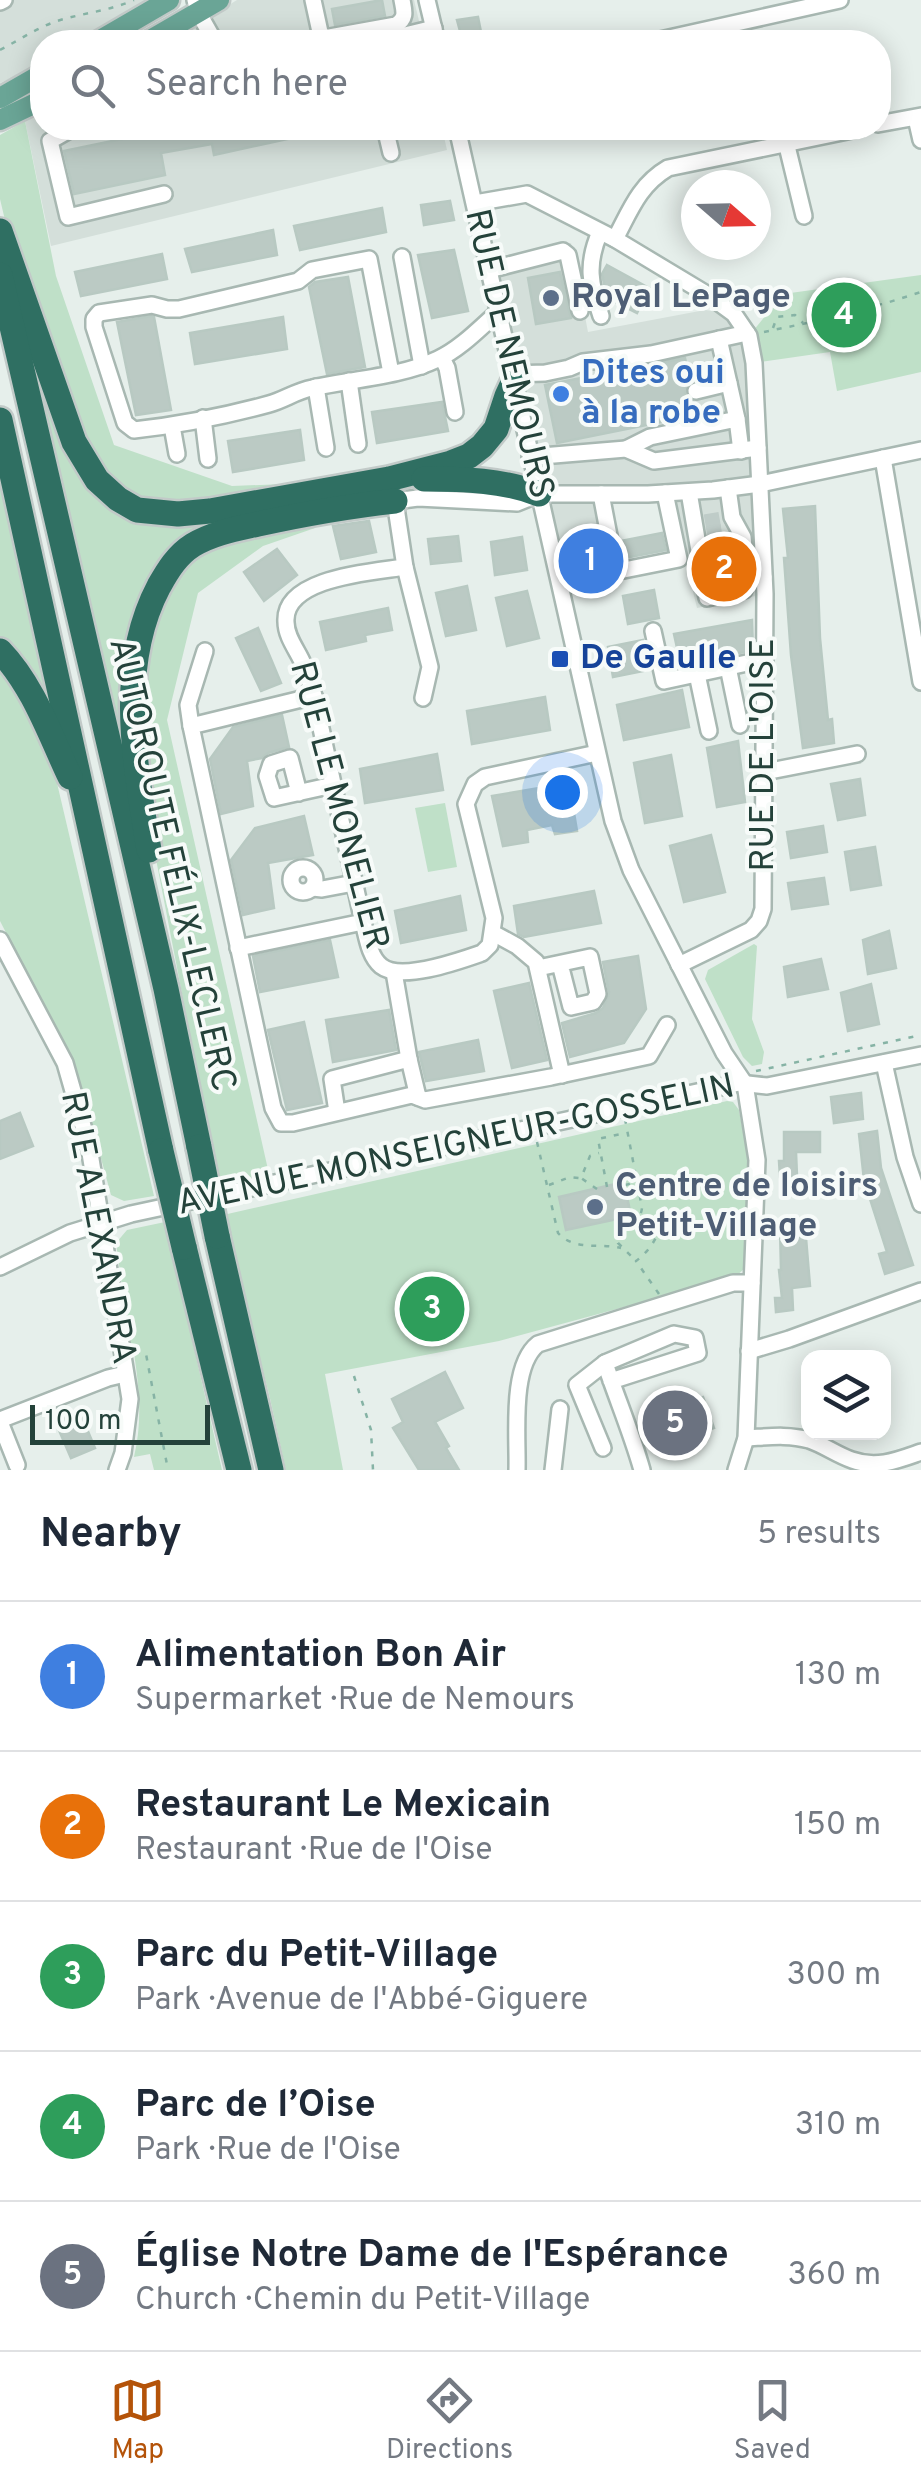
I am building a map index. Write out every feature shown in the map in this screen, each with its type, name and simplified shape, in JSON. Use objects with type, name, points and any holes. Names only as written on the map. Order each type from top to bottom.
[{"type":"highway","points":[[0,231],[74,442],[97,480],[137,510],[178,514],[392,490],[451,479],[515,485],[539,494]]},
{"type":"highway","name":"AUTOROUTE FÉLIX-LECLERC","points":[[0,275],[166,989],[271,1470]]},
{"type":"highway","points":[[166,989],[158,901],[135,762],[133,709],[138,642],[151,602],[170,566],[193,545],[216,534],[341,508],[468,456],[496,429],[513,379]]},
{"type":"highway","name":"AUTOROUTE FÉLIX-LECLERC","points":[[0,420],[161,1151],[239,1470]]},
{"type":"highway","points":[[0,651],[30,694],[90,819]]},
{"type":"main road","points":[[118,30],[170,0]]},
{"type":"main road","points":[[161,30],[192,4],[220,0]]},
{"type":"main road","points":[[1,112],[30,85]]},
{"type":"main road","points":[[1,112],[30,104]]},
{"type":"street","points":[[313,0],[320,30]]},
{"type":"street","points":[[368,30],[402,21],[402,0]]},
{"type":"street","points":[[428,0],[435,30]]},
{"type":"street","points":[[704,30],[840,0]]},
{"type":"street","points":[[192,4],[207,30]]},
{"type":"street","points":[[891,122],[918,117],[921,140]]},
{"type":"street","points":[[52,140],[68,216],[164,194]]},
{"type":"street","points":[[387,140],[390,153]]},
{"type":"street","name":"RUE DE NEMOURS","points":[[459,140],[613,820],[630,870],[724,1053],[743,1081]]},
{"type":"street","points":[[601,316],[590,288],[591,252],[608,236],[643,187],[668,168],[797,140]]},
{"type":"street","points":[[786,142],[804,216]]},
{"type":"street","points":[[475,203],[527,194],[708,295],[734,314],[748,334],[651,354],[583,362],[513,379]]},
{"type":"street","points":[[489,270],[563,251],[568,255],[580,311]]},
{"type":"street","points":[[402,257],[422,366]]},
{"type":"street","points":[[140,448],[134,430],[125,423],[94,327],[99,313],[152,304],[179,309],[298,281],[312,270],[369,259],[391,373]]},
{"type":"street","points":[[134,430],[172,426],[268,404],[299,391],[422,366],[442,358],[498,312]]},
{"type":"street","name":"RUE DE L'OISE","points":[[679,965],[751,930],[759,921],[762,908],[765,659],[756,578],[762,536],[760,484],[749,450],[754,363],[748,334]]},
{"type":"street","points":[[626,449],[654,461],[749,450],[737,419],[720,339]]},
{"type":"street","points":[[442,358],[455,412]]},
{"type":"street","points":[[348,381],[358,444]]},
{"type":"street","points":[[696,391],[729,383]]},
{"type":"street","points":[[316,387],[326,448]]},
{"type":"street","points":[[202,418],[208,459]]},
{"type":"street","points":[[530,457],[626,449],[650,437],[737,419]]},
{"type":"street","points":[[172,426],[177,454]]},
{"type":"street","points":[[539,494],[728,488],[921,450]]},
{"type":"street","points":[[882,458],[921,682]]},
{"type":"street","points":[[689,492],[701,529],[708,598],[744,590],[756,578],[734,526],[728,488]]},
{"type":"street","points":[[392,490],[430,667],[422,698]]},
{"type":"street","points":[[601,494],[616,567],[624,570],[680,560],[665,493]]},
{"type":"street","points":[[734,526],[762,536]]},
{"type":"street","name":"RUE LE MONELIER","points":[[406,567],[334,579],[297,595],[285,618],[286,629],[314,696],[372,955],[380,965],[407,973],[482,954],[490,945],[493,932]]},
{"type":"street","points":[[902,572],[921,568]]},
{"type":"street","points":[[653,630],[664,681],[765,659]]},
{"type":"street","points":[[205,651],[188,705],[191,726],[273,1108],[281,1122],[412,1095],[426,1100],[649,1056],[667,1026]]},
{"type":"street","points":[[728,667],[740,726]]},
{"type":"street","points":[[696,674],[709,731]]},
{"type":"street","points":[[191,726],[314,696]]},
{"type":"street","points":[[562,1075],[536,962],[493,932],[494,918],[466,804],[475,784],[485,778],[596,753]]},
{"type":"street","points":[[764,772],[857,754]]},
{"type":"street","points":[[298,793],[333,785]]},
{"type":"street","points":[[313,888],[354,883]]},
{"type":"street","points":[[238,948],[363,922]]},
{"type":"street","name":"RUE ALEXANDRA","points":[[0,940],[64,1063],[90,1146],[130,1399],[123,1453],[116,1470]]},
{"type":"street","points":[[538,968],[560,964]]},
{"type":"street","points":[[394,972],[418,1097]]},
{"type":"street","name":"AVENUE MONSEIGNEUR-GOSSELIN","points":[[0,1267],[70,1233],[131,1214],[743,1081],[767,1086],[921,1055]]},
{"type":"street","points":[[337,1112],[332,1079],[409,1060]]},
{"type":"street","points":[[884,1062],[905,1157],[921,1204]]},
{"type":"street","points":[[736,1470],[746,1438],[757,1160],[743,1081]]},
{"type":"street","points":[[517,1470],[519,1376],[529,1350],[554,1338],[733,1283],[752,1283]]},
{"type":"street","points":[[748,1350],[921,1291]]},
{"type":"street","points":[[665,1305],[674,1334]]},
{"type":"street","points":[[603,1448],[577,1385],[605,1363],[674,1334],[695,1338],[698,1353],[611,1382]]},
{"type":"street","points":[[605,1363],[642,1470]]},
{"type":"street","points":[[17,1465],[0,1421],[124,1374]]},
{"type":"street","points":[[554,1470],[560,1409]]},
{"type":"street","points":[[746,1438],[785,1436],[810,1440],[850,1460],[870,1464],[891,1463],[921,1452]]},
{"type":"path","points":[[37,30],[134,0]]},
{"type":"path","points":[[0,50],[30,34]]},
{"type":"path","points":[[748,334],[804,324],[839,310],[884,304],[921,292]]},
{"type":"path","points":[[773,330],[777,317],[795,315],[804,324]]},
{"type":"path","points":[[743,1081],[756,1070],[921,1034]]},
{"type":"path","points":[[617,1228],[634,1224],[641,1214],[623,1108]]},
{"type":"path","points":[[607,1186],[598,1138],[627,1133]]},
{"type":"path","points":[[537,1142],[558,1234],[575,1245],[600,1244],[627,1251],[665,1305]]},
{"type":"path","points":[[580,1178],[590,1156],[601,1153]]},
{"type":"path","points":[[548,1185],[570,1177],[580,1178],[597,1189]]},
{"type":"path","points":[[625,1185],[646,1180]]},
{"type":"path","points":[[636,1261],[653,1245],[662,1213]]},
{"type":"path","points":[[615,1220],[621,1248]]},
{"type":"path","points":[[123,1354],[146,1354],[168,1470]]},
{"type":"path","points":[[354,1376],[371,1430],[372,1470]]},
{"type":"shaded area","points":[[0,0],[151,0],[101,30],[30,30],[30,69],[0,83]]},
{"type":"shaded area","points":[[237,0],[414,0],[421,30],[188,30]]},
{"type":"shaded area","points":[[30,119],[30,140],[445,140],[447,150],[51,246],[25,121]]},
{"type":"shaded area","points":[[571,243],[588,332],[705,310],[734,314],[749,336],[765,594],[697,608],[669,494],[597,494],[608,582],[562,594],[487,259]]},
{"type":"green space","points":[[25,121],[56,276],[114,445],[232,486],[309,483],[152,509],[102,480],[18,275],[0,199],[0,135]]},
{"type":"green space","points":[[921,275],[921,372],[837,391],[830,352],[754,363],[749,336],[783,294]]},
{"type":"green space","points":[[36,368],[99,492],[209,517],[211,526],[166,562],[129,751],[119,751]]},
{"type":"green space","points":[[0,474],[50,703],[0,646]]},
{"type":"green space","points":[[312,518],[315,528],[263,546],[198,593],[167,720],[269,1174],[219,1185],[145,787],[145,646],[171,578],[205,547]]},
{"type":"green space","points":[[0,658],[45,732],[154,1196],[124,1201],[111,1195],[81,1085],[0,921]]},
{"type":"green space","points":[[445,803],[457,867],[428,872],[415,808]]},
{"type":"green space","points":[[754,944],[757,946],[752,1019],[764,1052],[762,1064],[752,1066],[743,1057],[705,979],[708,970]]},
{"type":"green space","points":[[727,1101],[739,1110],[749,1165],[745,1268],[735,1277],[499,1341],[325,1374],[343,1470],[286,1470],[223,1215]]},
{"type":"green space","points":[[165,1222],[222,1470],[154,1470],[150,1454],[134,1457],[138,1388],[116,1243],[127,1230]]},
{"type":"building","points":[[382,0],[385,16],[335,25],[332,9]]},
{"type":"building","points":[[478,17],[481,30],[460,30],[457,20]]},
{"type":"building","points":[[117,140],[283,140],[214,155],[212,144],[161,153],[165,175],[74,194],[64,151]]},
{"type":"building","points":[[450,201],[454,220],[424,225],[421,205]]},
{"type":"building","points":[[382,208],[386,232],[300,250],[294,226]]},
{"type":"building","points":[[273,230],[277,255],[192,272],[185,249]]},
{"type":"building","points":[[454,250],[468,311],[432,318],[418,255]]},
{"type":"building","points":[[162,254],[167,279],[81,296],[75,272]]},
{"type":"building","points":[[607,265],[649,288],[637,313],[607,298],[602,274]]},
{"type":"building","name":"Royal LePage","points":[[560,272],[571,318],[536,324],[528,278]]},
{"type":"building","points":[[348,277],[365,367],[327,374],[309,287],[315,282]]},
{"type":"building","points":[[151,316],[171,410],[136,415],[117,322]]},
{"type":"building","points":[[283,317],[287,349],[195,364],[190,333]]},
{"type":"building","points":[[685,358],[690,382],[685,393],[694,402],[696,415],[557,443],[545,385]]},
{"type":"building","points":[[442,402],[448,431],[377,443],[372,412]]},
{"type":"building","points":[[300,430],[304,460],[233,472],[228,441]]},
{"type":"building","points":[[815,506],[820,638],[834,743],[803,748],[791,655],[783,509]]},
{"type":"building","points":[[369,521],[376,552],[341,559],[333,526]]},
{"type":"building","points":[[662,533],[666,550],[625,558],[621,541]]},
{"type":"building","points":[[458,536],[461,561],[431,564],[428,539]]},
{"type":"building","points":[[730,536],[735,580],[716,585],[708,540]]},
{"type":"building","points":[[522,537],[527,570],[495,575],[491,542]]},
{"type":"building","points":[[597,544],[602,575],[584,579],[579,547]]},
{"type":"building","points":[[277,549],[297,575],[264,601],[244,572]]},
{"type":"building","points":[[467,586],[476,630],[446,636],[436,593]]},
{"type":"building","points":[[654,590],[659,618],[628,624],[623,596]]},
{"type":"building","points":[[527,591],[539,638],[507,646],[496,598]]},
{"type":"building","points":[[388,608],[392,630],[365,635],[366,641],[326,650],[320,622]]},
{"type":"building","points":[[752,620],[753,650],[681,666],[674,634]]},
{"type":"building","points":[[258,628],[281,683],[261,691],[236,638]]},
{"type":"building","points":[[643,640],[648,670],[613,677],[608,647]]},
{"type":"building","points":[[682,690],[689,727],[624,740],[617,705]]},
{"type":"building","points":[[545,697],[550,730],[472,744],[467,711]]},
{"type":"building","points":[[282,715],[289,747],[247,761],[253,806],[221,814],[210,759],[233,727]]},
{"type":"building","points":[[738,741],[745,802],[717,807],[707,748]]},
{"type":"building","points":[[437,754],[443,790],[365,803],[360,769]]},
{"type":"building","points":[[671,755],[682,816],[645,823],[634,763]]},
{"type":"building","points":[[860,779],[865,815],[838,820],[831,784]]},
{"type":"building","points":[[569,783],[577,831],[555,834],[552,825],[527,830],[528,842],[503,846],[492,796]]},
{"type":"building","points":[[304,816],[313,855],[268,863],[274,908],[243,915],[231,860],[255,828]]},
{"type":"building","points":[[823,826],[827,852],[791,858],[787,832]]},
{"type":"building","points":[[711,835],[725,892],[684,902],[670,846]]},
{"type":"building","points":[[875,847],[881,885],[851,890],[845,852]]},
{"type":"building","points":[[824,878],[828,904],[792,909],[788,883]]},
{"type":"building","points":[[594,891],[601,923],[524,937],[518,934],[514,906]]},
{"type":"building","points":[[460,896],[466,930],[401,943],[395,911]]},
{"type":"building","points":[[889,931],[896,968],[868,974],[863,940]]},
{"type":"building","points":[[330,940],[338,977],[260,992],[253,956]]},
{"type":"building","points":[[638,956],[646,1009],[624,1043],[570,1057],[562,1023],[603,1008],[609,993],[603,962]]},
{"type":"building","points":[[821,959],[828,989],[788,997],[784,967]]},
{"type":"building","points":[[529,983],[547,1060],[512,1068],[494,991]]},
{"type":"building","points":[[871,984],[879,1024],[848,1031],[841,993]]},
{"type":"building","points":[[389,1010],[396,1050],[333,1062],[326,1020]]},
{"type":"building","points":[[304,1022],[322,1103],[287,1110],[268,1030]]},
{"type":"building","points":[[478,1040],[484,1071],[426,1081],[419,1052]]},
{"type":"building","points":[[861,1093],[863,1119],[834,1123],[831,1097]]},
{"type":"building","points":[[20,1113],[33,1146],[0,1159],[0,1121]]},
{"type":"building","points":[[877,1131],[881,1168],[913,1265],[885,1274],[879,1254],[887,1252],[864,1180],[859,1134]]},
{"type":"building","points":[[784,1132],[820,1132],[820,1152],[796,1152],[797,1176],[780,1177]]},
{"type":"building","name":"Centre de loisirs Petit-Village","points":[[624,1182],[631,1216],[566,1230],[559,1197]]},
{"type":"building","points":[[805,1226],[810,1286],[792,1288],[793,1310],[776,1312],[775,1298],[782,1298],[780,1228]]},
{"type":"building","points":[[445,1372],[463,1408],[435,1422],[459,1470],[419,1470],[393,1428],[403,1422],[392,1399]]},
{"type":"building","points":[[703,1397],[714,1428],[658,1448],[647,1417]]},
{"type":"building","points":[[79,1410],[95,1448],[71,1458],[55,1421]]},
{"type":"tunnel","points":[[705,522],[727,518]]},
{"type":"tunnel","points":[[707,534],[729,530]]},
{"type":"place","name":"Royal LePage","points":[[551,298]]},
{"type":"place","name":"Parc de l’Oise","points":[[844,315]]},
{"type":"place","name":"Dites oui à la robe","points":[[561,394]]},
{"type":"place","name":"Alimentation Bon Air","points":[[591,561]]},
{"type":"place","name":"Restaurant Le Mexicain","points":[[724,569]]},
{"type":"place","name":"De Gaulle","points":[[560,659]]},
{"type":"place","name":"Centre de loisirs Petit-Village","points":[[595,1207]]},
{"type":"place","name":"Parc du Petit-Village","points":[[432,1309]]},
{"type":"place","name":"Église Notre Dame de l'Espérance","points":[[675,1423]]}]
